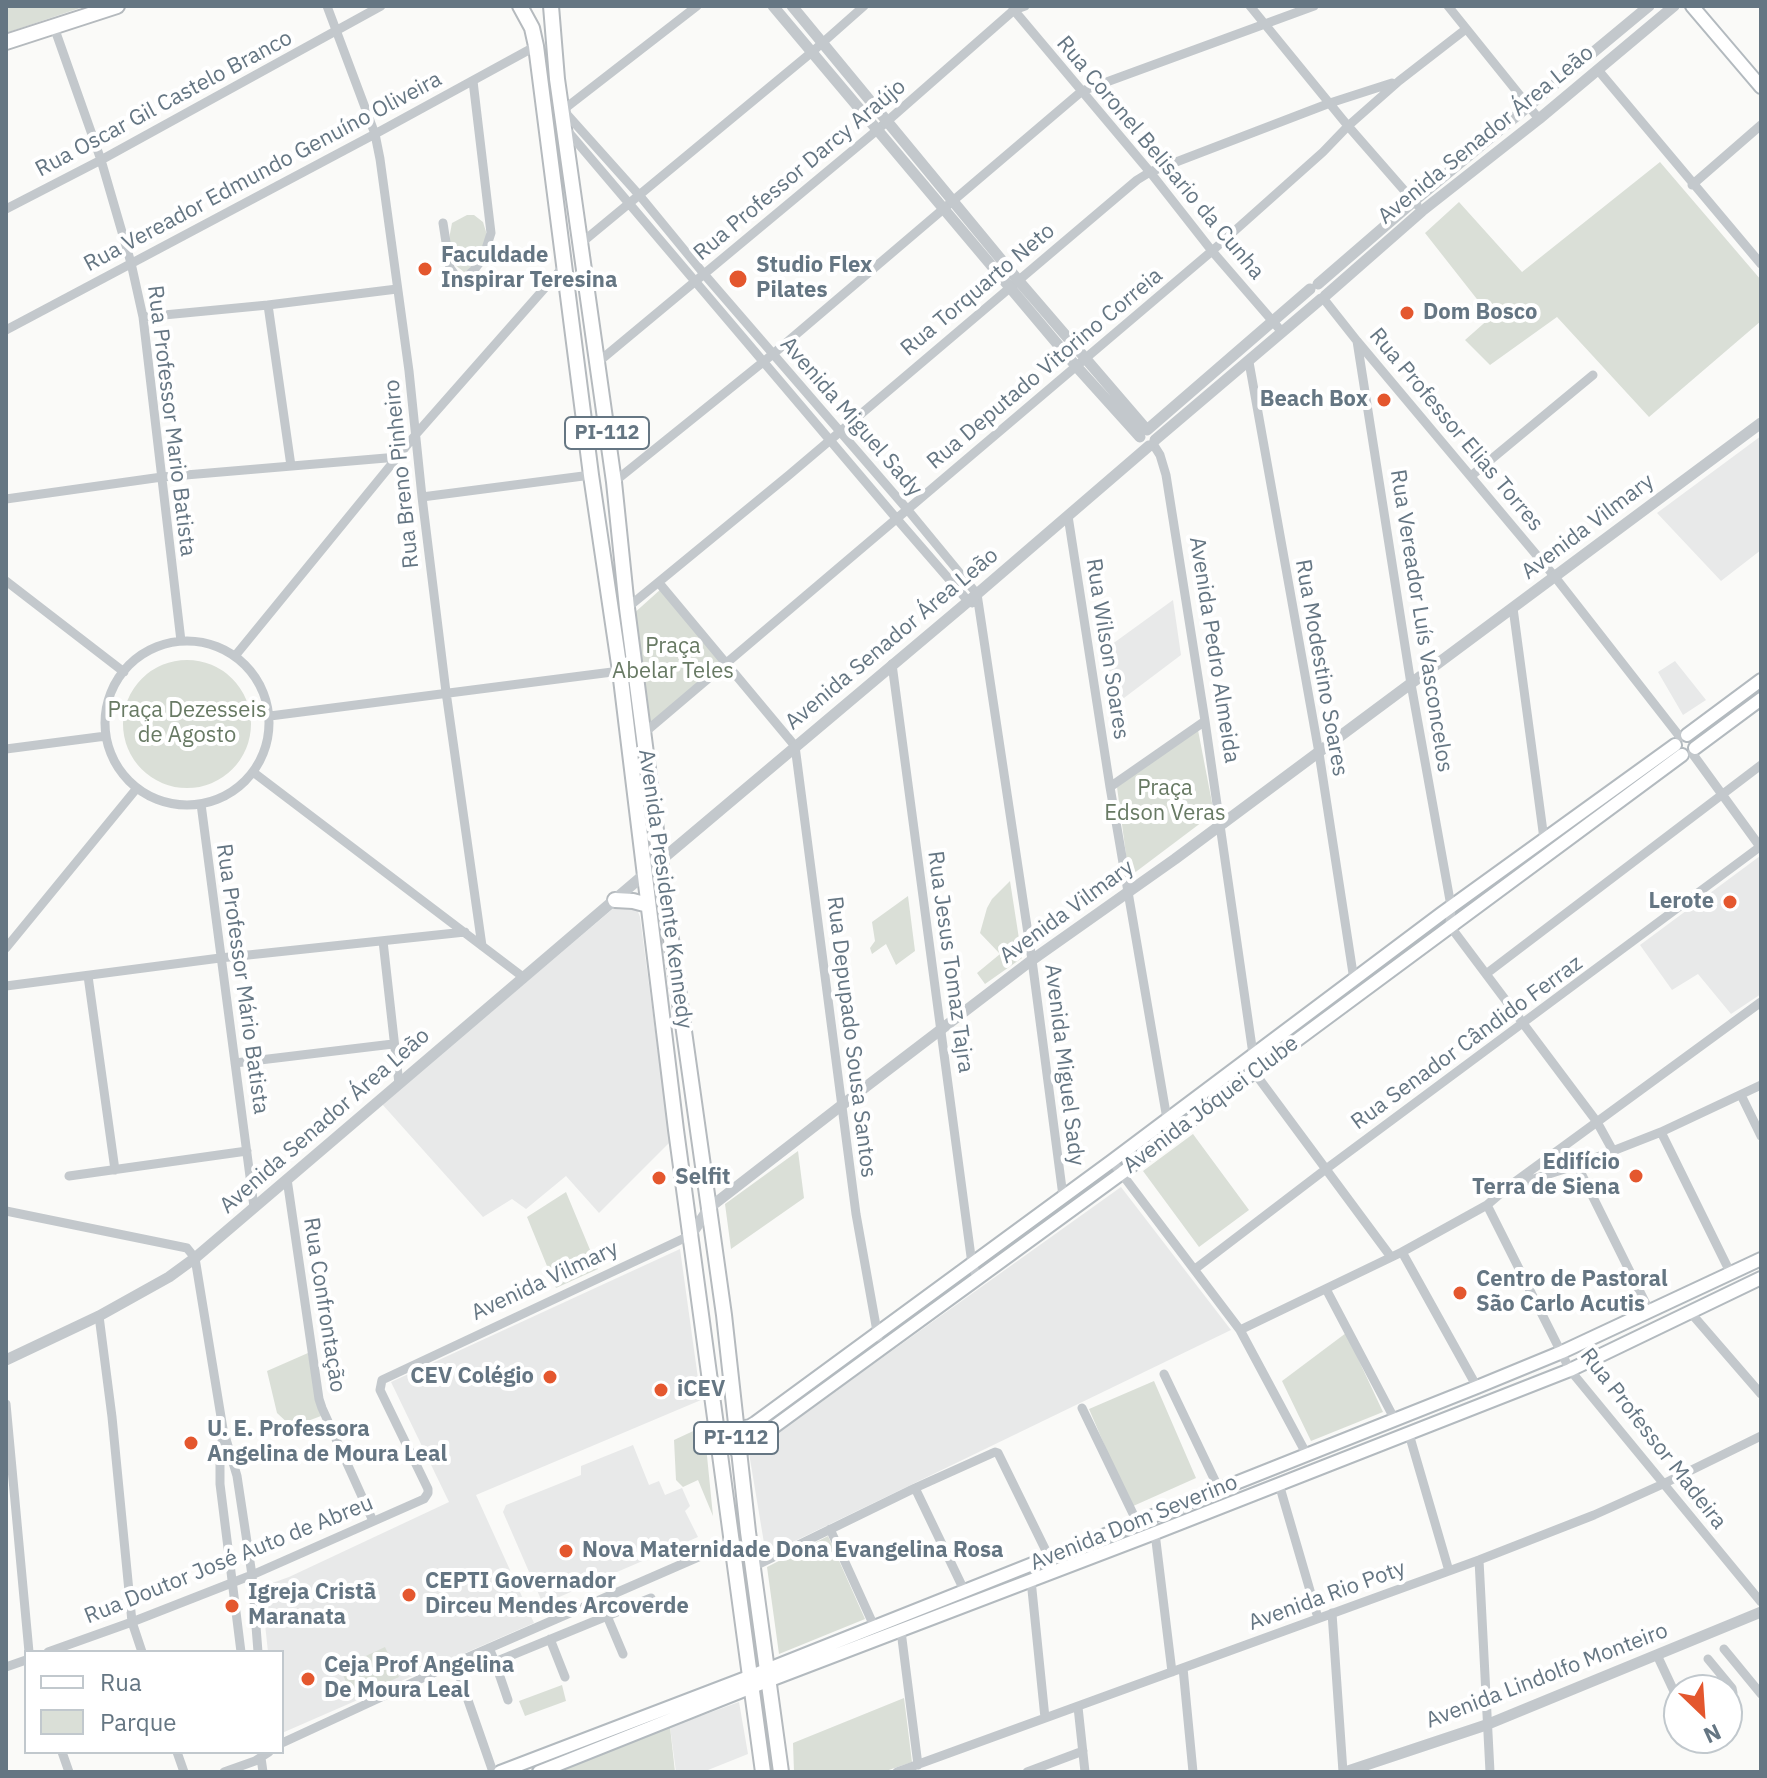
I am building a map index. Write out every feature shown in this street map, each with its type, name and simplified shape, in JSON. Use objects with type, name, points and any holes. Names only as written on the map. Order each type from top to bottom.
[{"type":"main road","points":[[6,42],[117,6]]},
{"type":"main road","name":"Avenida Presidente Kennedy","points":[[520,6],[532,28],[536,46],[751,1681]]},
{"type":"main road","name":"Avenida Presidente Kennedy","points":[[554,6],[557,79],[614,482],[627,608],[724,1315],[735,1429],[781,1772]]},
{"type":"main road","points":[[1692,6],[1761,87]]},
{"type":"main road","name":"Avenida Jóquei Clube","points":[[738,1453],[1122,1173],[1450,926],[1685,745],[1761,680]]},
{"type":"main road","name":"Avenida Jóquei Clube","points":[[735,1429],[750,1426],[1544,839],[1685,745],[1761,699]]},
{"type":"main road","points":[[615,900],[648,905]]},
{"type":"main road","name":"Avenida Dom Severino","points":[[767,1675],[874,1626],[1562,1352],[1761,1259]]},
{"type":"main road","name":"Avenida Dom Severino","points":[[500,1772],[767,1675],[901,1631],[1409,1434],[1570,1370],[1761,1278]]},
{"type":"main road","name":"Avenida Dom Severino","points":[[539,1772],[751,1681]]},
{"type":"main road","name":"PI-112","points":[[751,1681],[763,1772]]},
{"type":"street","name":"Rua Breno Pinheiro","points":[[327,6],[375,134],[417,433],[446,692],[482,946]]},
{"type":"street","name":"Rua Oscar Gil Castelo Branco","points":[[6,209],[381,6]]},
{"type":"street","points":[[563,110],[697,6]]},
{"type":"street","name":"Avenida Pedro Almeida","points":[[773,6],[943,209],[1014,284],[1160,455],[1166,475],[1221,824],[1254,1072]]},
{"type":"street","name":"Avenida Pedro Almeida","points":[[792,6],[953,200],[1014,284]]},
{"type":"street","points":[[580,244],[864,6]]},
{"type":"street","name":"Rua Professor Darcy Araújo","points":[[597,363],[888,121],[1012,8],[1025,6]]},
{"type":"street","points":[[1250,6],[1422,211]]},
{"type":"street","points":[[614,482],[768,358],[1082,91],[1314,6]]},
{"type":"street","points":[[1448,6],[1539,119]]},
{"type":"street","name":"Avenida Senador Área Leão","points":[[1149,440],[1249,362],[1314,287],[1649,6]]},
{"type":"street","name":"Avenida Senador Área Leão","points":[[6,1360],[99,1316],[169,1277],[195,1258],[892,664],[975,600],[1277,327],[1323,298],[1422,211],[1539,119],[1674,6]]},
{"type":"street","name":"Rua Coronel Belisario da Cunha","points":[[1012,8],[1277,327]]},
{"type":"street","name":"Rua Professor Mario Batista","points":[[54,27],[101,160],[143,317],[181,641]]},
{"type":"street","name":"Rua Deputado Vitorino Correia","points":[[644,733],[1212,251],[1399,81],[1466,29]]},
{"type":"street","name":"Rua Vereador Edmundo Genuíno Oliveira","points":[[6,330],[536,46]]},
{"type":"street","points":[[1598,70],[1761,264]]},
{"type":"street","points":[[443,223],[450,268],[458,279],[465,278],[483,258],[491,233],[473,81]]},
{"type":"street","name":"Rua Torquarto Neto","points":[[627,608],[1150,172],[1330,103],[1399,81]]},
{"type":"street","name":"Avenida Miguel Sady","points":[[563,110],[640,196],[700,277],[896,518],[975,600]]},
{"type":"street","points":[[1692,185],[1761,125]]},
{"type":"street","name":"Avenida Miguel Sady","points":[[564,127],[630,204],[700,277]]},
{"type":"street","points":[[235,656],[417,433],[565,265]]},
{"type":"street","points":[[1314,287],[1325,288],[1323,298]]},
{"type":"street","points":[[143,317],[397,289]]},
{"type":"street","name":"Rua Professor Elias Torres","points":[[1323,298],[1555,577],[1761,847]]},
{"type":"street","points":[[268,305],[291,466]]},
{"type":"street","name":"Rua Vereador Luís Vasconcelos","points":[[1357,341],[1411,684],[1451,906],[1450,926]]},
{"type":"street","name":"Avenida Miguel Sady","points":[[768,358],[907,509],[975,600],[1032,960],[1063,1196]]},
{"type":"street","name":"Rua Modestino Soares","points":[[1249,362],[1319,753],[1354,980]]},
{"type":"street","points":[[1471,476],[1593,375]]},
{"type":"street","name":"Avenida Vilmary","points":[[424,1499],[428,1489],[380,1390],[385,1377],[691,1235],[709,1208],[1032,960],[1319,753],[1761,423]]},
{"type":"street","points":[[6,499],[162,477],[398,457]]},
{"type":"street","points":[[422,497],[591,475]]},
{"type":"street","name":"Rua Wilson Soares","points":[[1068,516],[1127,893],[1167,1119]]},
{"type":"street","points":[[6,581],[124,672]]},
{"type":"street","points":[[659,583],[795,746]]},
{"type":"street","points":[[1513,608],[1544,839]]},
{"type":"street","points":[[181,641],[209,644],[235,656],[254,674],[266,698],[270,716],[267,744],[253,772],[232,792],[201,804],[172,804],[137,788],[112,759],[106,736],[108,699],[117,680],[134,661],[156,647],[181,641]]},
{"type":"street","name":"Rua Jesus Tomaz Tajra","points":[[892,664],[972,1264],[977,1277]]},
{"type":"street","points":[[270,716],[620,671]]},
{"type":"street","points":[[1110,787],[1205,721]]},
{"type":"street","points":[[6,749],[106,736]]},
{"type":"street","name":"Rua Depupado Sousa Santos","points":[[795,746],[856,1214],[879,1349]]},
{"type":"street","points":[[1486,974],[1761,765]]},
{"type":"street","points":[[253,772],[523,977]]},
{"type":"street","points":[[6,948],[137,788]]},
{"type":"street","name":"Rua Professor Mário Batista","points":[[201,804],[254,1207]]},
{"type":"street","name":"Rua Senador Cândido Ferraz","points":[[1195,1269],[1761,847]]},
{"type":"street","points":[[1450,926],[1597,1122],[1613,1151]]},
{"type":"street","points":[[6,986],[220,958],[465,932]]},
{"type":"street","points":[[383,941],[399,1084]]},
{"type":"street","points":[[88,976],[115,1170]]},
{"type":"street","points":[[1240,1330],[1402,1252],[1487,1205],[1761,1002]]},
{"type":"street","points":[[235,1063],[393,1044]]},
{"type":"street","points":[[1254,1072],[1391,1257]]},
{"type":"street","points":[[1508,1187],[1577,1165],[1661,1132],[1761,1085]]},
{"type":"street","points":[[1741,1095],[1761,1136]]},
{"type":"street","points":[[1661,1132],[1731,1274]]},
{"type":"street","points":[[69,1176],[247,1151]]},
{"type":"street","points":[[1112,1161],[1240,1330],[1307,1455]]},
{"type":"street","points":[[1577,1165],[1650,1312]]},
{"type":"street","name":"Rua Confrontação","points":[[287,1179],[319,1399],[373,1521]]},
{"type":"street","name":"Rua Professor Madeira","points":[[1487,1205],[1570,1370],[1761,1602]]},
{"type":"street","points":[[6,1211],[187,1248],[195,1258],[223,1429],[237,1476],[252,1575],[258,1650]]},
{"type":"street","points":[[1402,1252],[1477,1387]]},
{"type":"street","points":[[1326,1289],[1395,1420]]},
{"type":"street","points":[[1690,1312],[1761,1394]]},
{"type":"street","points":[[99,1316],[132,1622],[141,1650]]},
{"type":"street","points":[[1164,1374],[1219,1489]]},
{"type":"street","points":[[6,1404],[29,1650]]},
{"type":"street","points":[[1082,1408],[1137,1522]]},
{"type":"street","points":[[223,1429],[220,1484],[241,1650]]},
{"type":"street","points":[[1409,1434],[1449,1571]]},
{"type":"street","name":"Avenida Rio Poty","points":[[897,1772],[1479,1560],[1594,1515],[1761,1436]]},
{"type":"street","points":[[753,1567],[995,1452],[1049,1557]]},
{"type":"street","points":[[1279,1484],[1318,1618]]},
{"type":"street","points":[[915,1488],[964,1590]]},
{"type":"street","name":"Rua Doutor José Auto de Abreu","points":[[54,1650],[252,1575],[424,1499]]},
{"type":"street","points":[[830,1529],[874,1626]]},
{"type":"street","points":[[284,1742],[455,1663],[731,1543],[748,1532]]},
{"type":"street","points":[[1155,1533],[1193,1772]]},
{"type":"street","points":[[1479,1560],[1490,1772]]},
{"type":"street","points":[[1031,1580],[1045,1718]]},
{"type":"street","points":[[495,1662],[651,1598]]},
{"type":"street","name":"Avenida Lindolfo Monteiro","points":[[1344,1772],[1486,1725],[1761,1612]]},
{"type":"street","points":[[1332,1613],[1344,1772]]},
{"type":"street","points":[[607,1616],[623,1654]]},
{"type":"street","points":[[901,1631],[918,1765]]},
{"type":"street","points":[[550,1639],[565,1677]]},
{"type":"street","points":[[489,1648],[508,1700]]},
{"type":"street","points":[[1724,1649],[1761,1694]]},
{"type":"street","points":[[1657,1655],[1666,1674]]},
{"type":"street","points":[[1708,1659],[1720,1674]]},
{"type":"street","points":[[455,1663],[493,1772]]},
{"type":"street","points":[[1078,1707],[1085,1772]]},
{"type":"street","points":[[1027,1772],[1083,1751]]},
{"type":"street","points":[[224,1772],[262,1755],[263,1772]]},
{"type":"shaded area","points":[[1761,436],[1761,550],[1721,581],[1657,513]]},
{"type":"shaded area","points":[[1173,600],[1181,655],[1112,707],[1104,650]]},
{"type":"shaded area","points":[[1675,661],[1706,700],[1683,715],[1658,672]]},
{"type":"shaded area","name":"Lerote","points":[[1760,856],[1761,994],[1731,1014],[1698,974],[1672,990],[1640,945]]},
{"type":"shaded area","points":[[622,904],[637,909],[640,917],[670,1142],[599,1213],[566,1176],[526,1209],[512,1199],[483,1217],[382,1104]]},
{"type":"shaded area","points":[[1121,1187],[1231,1330],[766,1555],[749,1453]]},
{"type":"shaded area","points":[[680,1249],[701,1400],[476,1495],[534,1623],[284,1732],[284,1650],[268,1650],[261,1587],[289,1577],[449,1502],[391,1382]]},
{"type":"shaded area","points":[[633,1445],[649,1485],[659,1481],[665,1495],[682,1488],[690,1506],[685,1511],[698,1537],[543,1604],[503,1512],[506,1505],[581,1475],[581,1466]]},
{"type":"shaded area","points":[[739,1702],[748,1754],[703,1772],[676,1772],[670,1727]]},
{"type":"green space","points":[[14,6],[86,6],[6,33],[6,9]]},
{"type":"green space","points":[[1660,162],[1761,280],[1761,321],[1649,417],[1557,317],[1490,365],[1465,340],[1491,317],[1425,233],[1459,202],[1522,272]]},
{"type":"green space","points":[[474,215],[483,222],[487,235],[485,250],[473,268],[464,272],[455,265],[449,239],[452,223]]},
{"type":"green space","name":"Praça Abelar Teles","points":[[661,589],[726,664],[644,733],[632,615]]},
{"type":"green space","name":"Praça Dezesseis de Agosto","points":[[187,660],[212,665],[232,679],[246,699],[251,724],[246,749],[232,769],[212,783],[187,788],[162,783],[142,769],[128,749],[123,724],[128,699],[142,679],[162,665]]},
{"type":"green space","name":"Praça Edson Veras","points":[[1198,730],[1214,813],[1129,877],[1117,787]]},
{"type":"green space","points":[[1010,881],[1022,958],[985,984],[977,973],[1000,954],[980,933],[992,899]]},
{"type":"green space","points":[[908,896],[915,951],[896,965],[886,944],[872,954],[870,948],[875,941],[872,922]]},
{"type":"green space","points":[[1193,1134],[1249,1210],[1199,1247],[1143,1171]]},
{"type":"green space","points":[[798,1151],[804,1198],[731,1249],[725,1204]]},
{"type":"green space","points":[[566,1192],[598,1269],[556,1288],[527,1217]]},
{"type":"green space","points":[[1346,1333],[1383,1412],[1311,1441],[1282,1381]]},
{"type":"green space","points":[[308,1353],[321,1416],[292,1427],[277,1413],[267,1371]]},
{"type":"green space","points":[[1154,1381],[1196,1478],[1131,1507],[1089,1409]]},
{"type":"green space","points":[[704,1426],[713,1516],[698,1480],[683,1487],[676,1480],[674,1440]]},
{"type":"green space","points":[[828,1536],[865,1619],[779,1654],[767,1567]]},
{"type":"green space","points":[[385,1647],[399,1677],[353,1698],[340,1668]]},
{"type":"green space","points":[[562,1685],[566,1701],[525,1716],[519,1701]]},
{"type":"green space","points":[[904,1698],[912,1762],[883,1772],[794,1772],[793,1743]]},
{"type":"green space","points":[[670,1727],[675,1772],[556,1772]]},
{"type":"place","name":"Faculdade Inspirar Teresina","points":[[425,269]]},
{"type":"place","name":"Studio Flex Pilates","points":[[738,279]]},
{"type":"place","name":"Dom Bosco","points":[[1407,313]]},
{"type":"place","name":"Beach Box","points":[[1384,400]]},
{"type":"place","name":"Lerote","points":[[1730,902]]},
{"type":"place","name":"Edifício Terra de Siena","points":[[1636,1176]]},
{"type":"place","name":"Selfit","points":[[659,1178]]},
{"type":"place","name":"Centro de Pastoral São Carlo Acutis","points":[[1460,1293]]},
{"type":"place","name":"CEV Colégio","points":[[550,1377]]},
{"type":"place","name":"iCEV","points":[[661,1390]]},
{"type":"place","name":"U. E. Professora Angelina de Moura Leal","points":[[191,1443]]},
{"type":"place","name":"Nova Maternidade Dona Evangelina Rosa","points":[[566,1551]]},
{"type":"place","name":"CEPTI Governador Dirceu Mendes Arcoverde","points":[[409,1595]]},
{"type":"place","name":"Igreja Cristã Maranata","points":[[232,1606]]},
{"type":"place","name":"Ceja Prof Angelina De Moura Leal","points":[[308,1679]]}]
